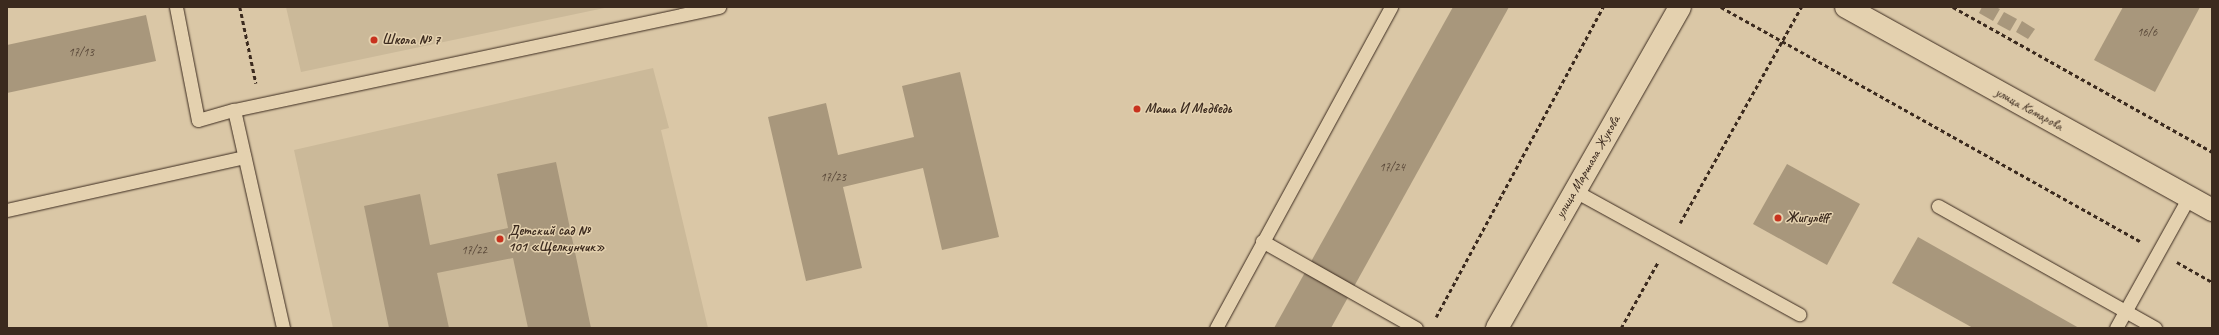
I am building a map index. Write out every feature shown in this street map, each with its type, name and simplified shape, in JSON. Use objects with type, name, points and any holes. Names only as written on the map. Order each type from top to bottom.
[{"type":"street","name":"улица Маршала Жукова","points":[[1497,328],[1680,7]]},
{"type":"street","name":"улица Комарова","points":[[1846,7],[2212,210]]},
{"type":"lane","points":[[176,7],[198,120],[261,104],[719,7]]},
{"type":"lane","points":[[1216,328],[1262,241],[1391,7]]},
{"type":"lane","points":[[234,110],[283,328]]},
{"type":"lane","points":[[7,210],[244,157]]},
{"type":"lane","points":[[1575,191],[1799,314]]},
{"type":"lane","points":[[2116,328],[2189,197]]},
{"type":"lane","points":[[1938,206],[2155,328]]},
{"type":"lane","points":[[1262,241],[1416,328]]},
{"type":"path","points":[[240,7],[261,104]]},
{"type":"path","points":[[1434,321],[1603,7]]},
{"type":"path","points":[[1721,7],[2212,282]]},
{"type":"path","points":[[1621,328],[1801,7]]},
{"type":"path","points":[[1953,7],[2212,152]]},
{"type":"shaded area","name":"Школа № 7","points":[[286,7],[609,7],[301,72]]},
{"type":"shaded area","name":"Детский сад № 101 «Щелкунчик»","points":[[653,68],[669,128],[661,130],[708,328],[333,328],[294,150]]},
{"type":"building","points":[[1453,7],[1509,7],[1331,328],[1274,328]]},
{"type":"building","points":[[1982,7],[1996,7],[2000,9],[1993,21],[1979,13]]},
{"type":"building","points":[[2123,7],[2200,7],[2155,92],[2094,60]]},
{"type":"building","points":[[2004,12],[2017,19],[2010,31],[1997,24]]},
{"type":"building","points":[[146,15],[156,61],[7,93],[7,45]]},
{"type":"building","points":[[2022,21],[2035,29],[2028,39],[2016,32]]},
{"type":"building","points":[[960,72],[999,237],[942,250],[923,168],[843,187],[862,268],[806,281],[768,117],[826,103],[838,155],[914,137],[902,86]]},
{"type":"building","points":[[556,162],[591,328],[528,328],[513,258],[437,273],[449,328],[389,328],[364,206],[420,194],[430,245],[508,228],[497,174]]},
{"type":"building","points":[[1787,164],[1860,204],[1827,265],[1753,224]]},
{"type":"building","points":[[1918,237],[2079,328],[1973,328],[1892,283]]},
{"type":"place","name":"Школа № 7","points":[[374,40]]},
{"type":"place","name":"Маша И Медведь","points":[[1137,109]]},
{"type":"place","name":"Жигулёff","points":[[1778,218]]},
{"type":"place","name":"Детский сад № 101 «Щелкунчик»","points":[[500,239]]}]
